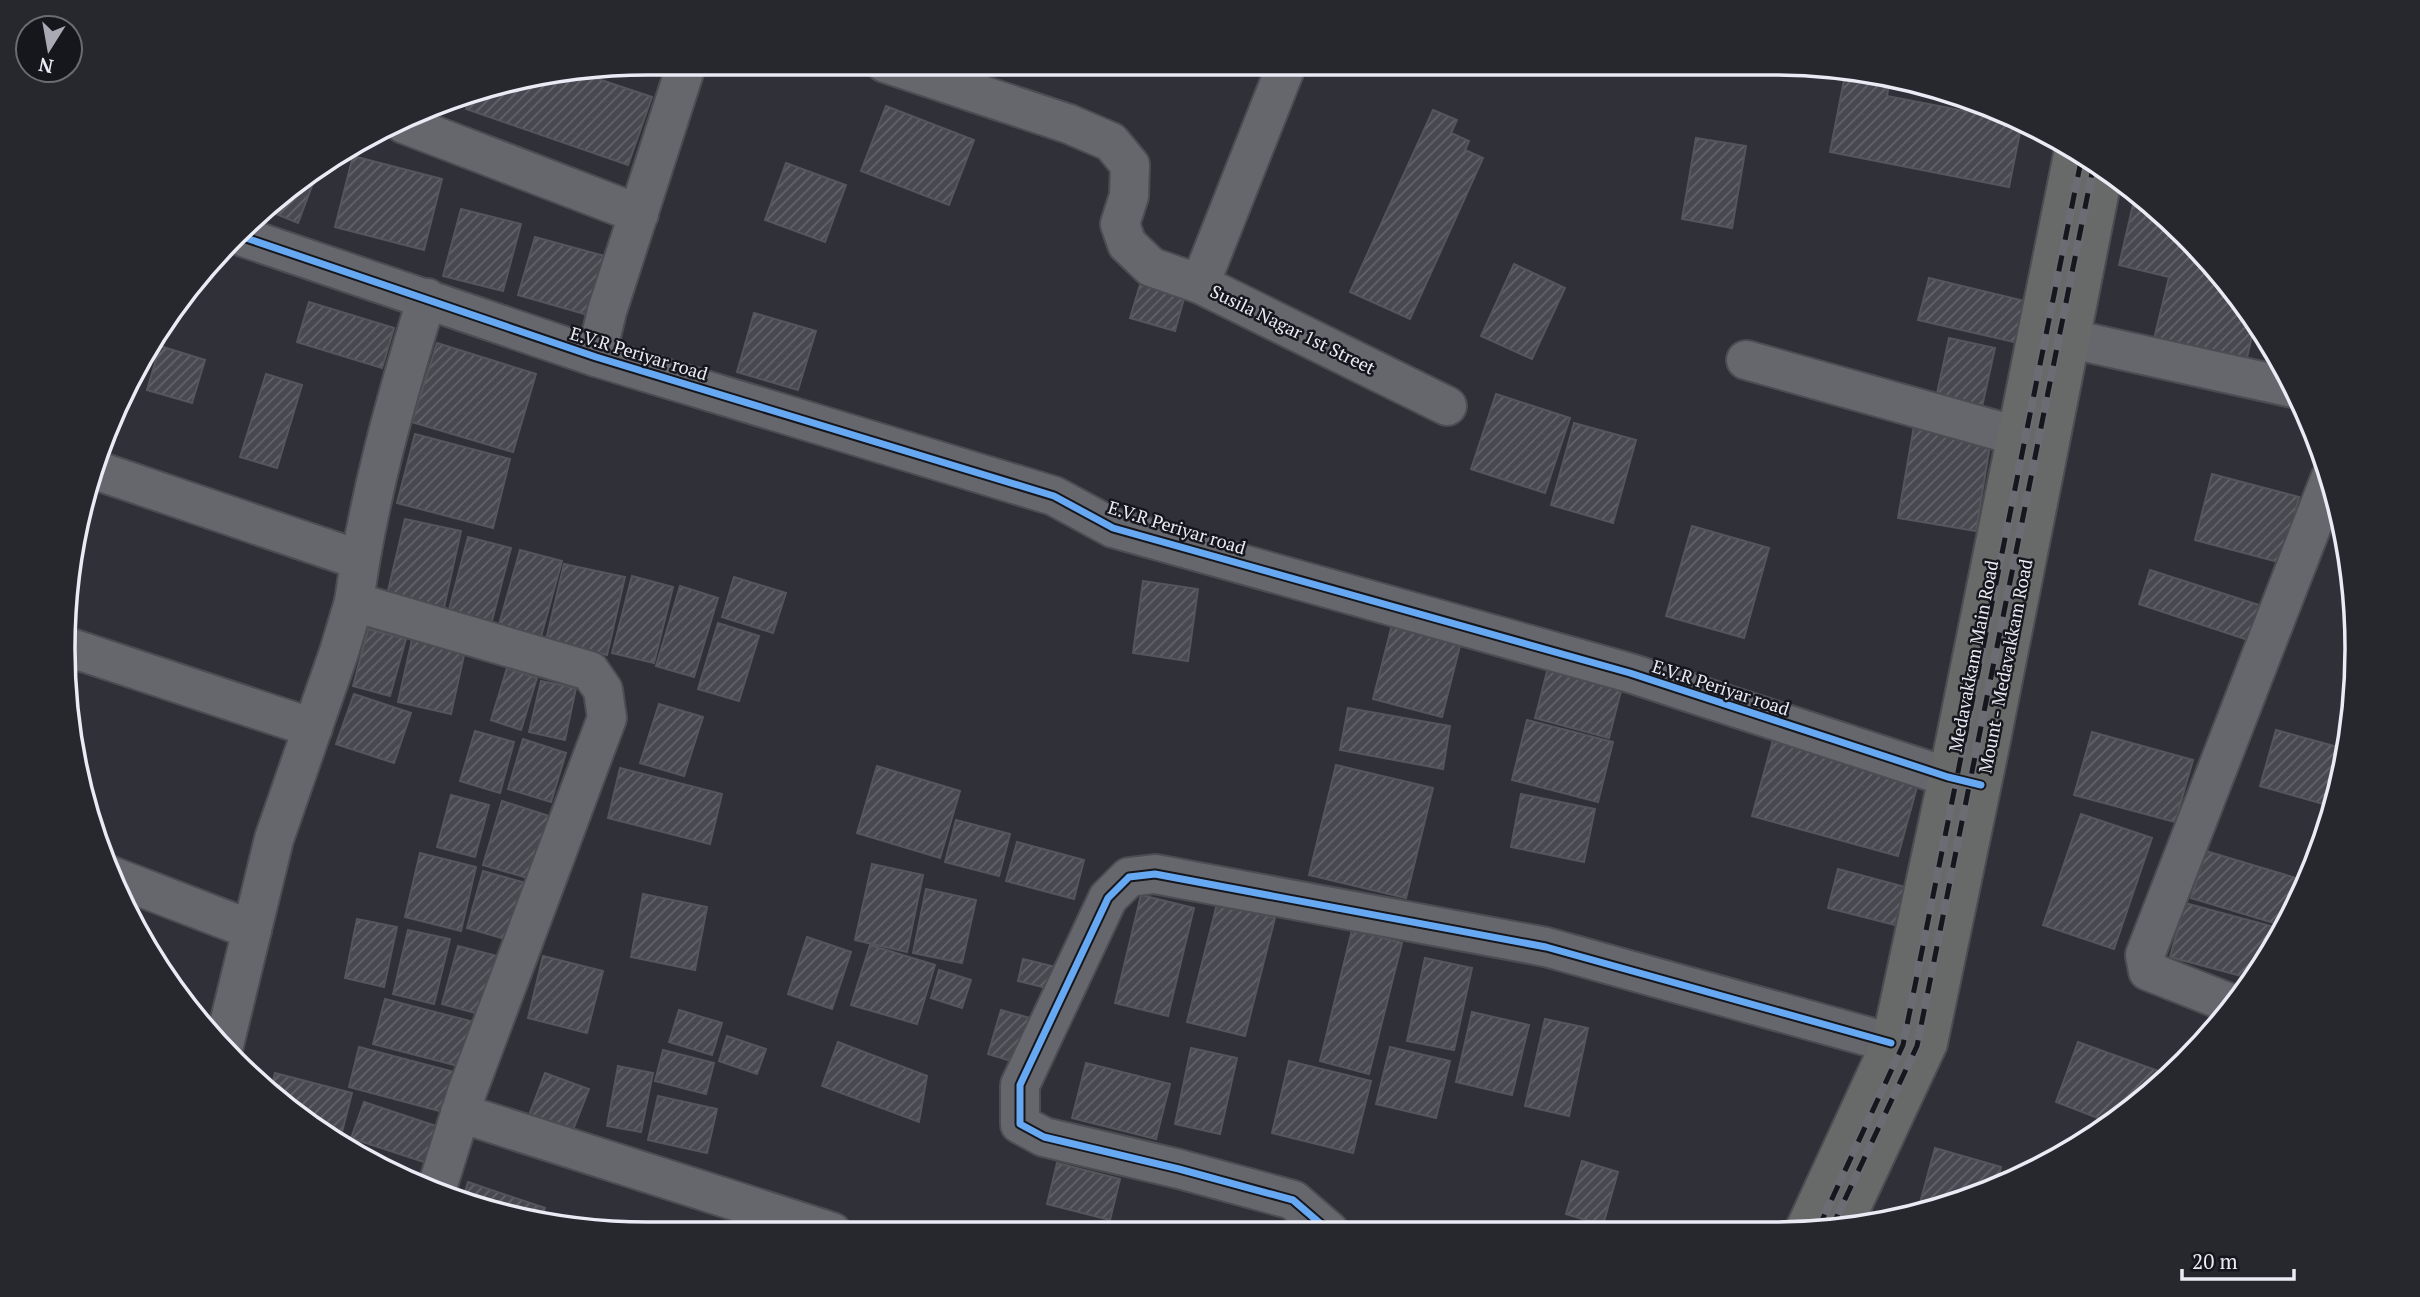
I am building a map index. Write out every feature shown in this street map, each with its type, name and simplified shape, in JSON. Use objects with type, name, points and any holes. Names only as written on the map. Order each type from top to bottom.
[{"type":"main road","name":"Medavakkam Main Road","points":[[1809,1221],[1891,1043],[1965,781],[2017,436],[2072,161]]},
{"type":"main road","name":"Mount - Medavakkam Road","points":[[1847,1217],[1928,1043],[1965,781],[2071,339],[2102,181]]},
{"type":"street","points":[[596,357],[607,311],[683,75]]},
{"type":"street","points":[[920,75],[1069,124],[1111,142],[1130,165],[1129,196],[1120,224],[1127,244],[1151,267],[1200,284]]},
{"type":"street","name":"Susila Nagar 1st Street","points":[[1283,75],[1200,284],[1447,405]]},
{"type":"street","points":[[411,127],[639,214]]},
{"type":"street","name":"E.V.R Periyar road","points":[[248,239],[596,357],[1054,496],[1113,527],[1630,673],[1965,781]]},
{"type":"street","points":[[226,1035],[274,839],[354,602],[360,560],[394,405],[427,298]]},
{"type":"street","points":[[2071,339],[2281,385]]},
{"type":"street","points":[[1746,360],[2017,436]]},
{"type":"street","points":[[103,473],[360,560]]},
{"type":"street","points":[[2223,1001],[2148,971],[2146,955],[2324,495]]},
{"type":"street","points":[[354,602],[590,671],[603,691],[607,718],[460,1113],[439,1182]]},
{"type":"street","points":[[75,649],[313,728]]},
{"type":"street","points":[[1319,1222],[1293,1200],[1044,1137],[1020,1124],[1020,1085],[1108,898],[1129,877],[1155,873],[1546,947],[1891,1043]]},
{"type":"street","points":[[125,882],[252,930]]},
{"type":"street","points":[[460,1113],[801,1222]]},
{"type":"building","points":[[594,78],[652,97],[628,165],[466,109],[468,105],[537,86]]},
{"type":"building","points":[[1844,80],[1888,87],[1887,96],[1974,113],[2020,132],[2009,187],[1830,152]]},
{"type":"building","points":[[886,106],[974,140],[949,205],[861,171]]},
{"type":"building","points":[[1433,110],[1457,120],[1451,133],[1469,141],[1465,150],[1483,158],[1410,319],[1350,292]]},
{"type":"building","points":[[1696,138],[1746,146],[1732,228],[1682,219]]},
{"type":"building","points":[[355,156],[442,179],[424,250],[335,227]]},
{"type":"building","points":[[786,163],[846,185],[825,242],[765,220]]},
{"type":"building","points":[[312,185],[298,223],[276,214]]},
{"type":"building","points":[[2133,205],[2177,243],[2248,330],[2252,336],[2245,366],[2153,343],[2169,277],[2119,265]]},
{"type":"building","points":[[461,209],[521,224],[503,291],[443,276]]},
{"type":"building","points":[[535,237],[612,258],[595,317],[518,295]]},
{"type":"building","points":[[1514,264],[1565,288],[1532,359],[1481,336]]},
{"type":"building","points":[[1142,278],[1186,291],[1175,331],[1130,318]]},
{"type":"building","points":[[1929,278],[2033,303],[2023,344],[1918,320]]},
{"type":"building","points":[[309,302],[394,328],[382,368],[297,342]]},
{"type":"building","points":[[754,313],[816,331],[798,390],[737,372]]},
{"type":"building","points":[[1949,338],[1995,348],[1980,416],[1934,407]]},
{"type":"building","points":[[437,343],[536,374],[513,452],[412,422]]},
{"type":"building","points":[[162,347],[205,360],[192,403],[147,390]]},
{"type":"building","points":[[266,374],[302,385],[277,468],[240,457]]},
{"type":"building","points":[[1496,394],[1570,418],[1545,493],[1471,469]]},
{"type":"building","points":[[1574,423],[1636,440],[1613,523],[1551,505]]},
{"type":"building","points":[[1914,426],[1991,439],[1976,531],[1898,518]]},
{"type":"building","points":[[415,434],[510,459],[493,528],[397,503]]},
{"type":"building","points":[[2212,474],[2299,497],[2282,563],[2195,540]]},
{"type":"building","points":[[405,519],[461,531],[443,612],[386,599]]},
{"type":"building","points":[[1692,526],[1769,548],[1744,638],[1666,616]]},
{"type":"building","points":[[468,537],[511,548],[490,628],[447,617]]},
{"type":"building","points":[[520,550],[562,561],[540,640],[498,628]]},
{"type":"building","points":[[564,564],[625,577],[607,655],[546,640]]},
{"type":"building","points":[[2150,570],[2262,606],[2251,641],[2139,604]]},
{"type":"building","points":[[632,576],[673,587],[654,663],[612,653]]},
{"type":"building","points":[[734,577],[786,593],[773,633],[722,617]]},
{"type":"building","points":[[1143,581],[1198,589],[1188,661],[1133,653]]},
{"type":"building","points":[[680,586],[718,598],[694,677],[656,666]]},
{"type":"building","points":[[1394,617],[1463,634],[1442,717],[1373,699]]},
{"type":"building","points":[[718,623],[759,636],[739,701],[698,689]]},
{"type":"building","points":[[368,629],[406,639],[390,696],[353,686]]},
{"type":"building","points":[[413,635],[466,646],[451,714],[398,702]]},
{"type":"building","points":[[1551,656],[1625,675],[1609,738],[1535,718]]},
{"type":"building","points":[[507,668],[537,678],[521,730],[491,720]]},
{"type":"building","points":[[541,681],[576,688],[565,740],[529,732]]},
{"type":"building","points":[[354,694],[411,713],[394,763],[336,744]]},
{"type":"building","points":[[659,704],[703,717],[684,776],[640,763]]},
{"type":"building","points":[[1348,708],[1450,726],[1443,769],[1340,750]]},
{"type":"building","points":[[1527,720],[1613,742],[1598,802],[1512,780]]},
{"type":"building","points":[[2276,730],[2336,747],[2323,804],[2260,786]]},
{"type":"building","points":[[475,731],[514,742],[500,793],[460,781]]},
{"type":"building","points":[[2092,732],[2193,760],[2175,822],[2074,795]]},
{"type":"building","points":[[1774,736],[1920,776],[1898,856],[1752,816]]},
{"type":"building","points":[[523,739],[566,753],[551,802],[508,789]]},
{"type":"building","points":[[1336,765],[1433,788],[1406,898],[1309,875]]},
{"type":"building","points":[[877,766],[960,791],[940,858],[857,833]]},
{"type":"building","points":[[620,768],[722,794],[710,844],[608,818]]},
{"type":"building","points":[[1521,794],[1595,809],[1584,862],[1511,847]]},
{"type":"building","points":[[451,795],[489,805],[475,857],[437,847]]},
{"type":"building","points":[[502,801],[549,816],[531,879],[483,865]]},
{"type":"building","points":[[2081,814],[2152,838],[2114,949],[2043,925]]},
{"type":"building","points":[[956,820],[1010,834],[999,876],[945,862]]},
{"type":"building","points":[[1017,842],[1084,860],[1074,899],[1006,881]]},
{"type":"building","points":[[2206,851],[2297,878],[2274,923],[2191,898]]},
{"type":"building","points":[[420,853],[476,867],[461,931],[405,917]]},
{"type":"building","points":[[872,864],[923,875],[907,952],[855,940]]},
{"type":"building","points":[[1838,869],[1905,887],[1895,925],[1828,908]]},
{"type":"building","points":[[483,871],[529,884],[512,941],[467,928]]},
{"type":"building","points":[[926,889],[976,900],[962,963],[913,953]]},
{"type":"building","points":[[643,894],[707,907],[695,970],[631,957]]},
{"type":"building","points":[[1141,895],[1194,908],[1168,1016],[1115,1003]]},
{"type":"building","points":[[2185,903],[2273,926],[2241,976],[2170,957]]},
{"type":"building","points":[[1217,904],[1275,918],[1245,1036],[1187,1022]]},
{"type":"building","points":[[357,919],[397,927],[384,987],[345,978]]},
{"type":"building","points":[[408,930],[450,939],[434,1004],[393,994]]},
{"type":"building","points":[[1352,930],[1402,943],[1369,1074],[1320,1061]]},
{"type":"building","points":[[807,937],[851,952],[832,1009],[788,994]]},
{"type":"building","points":[[870,945],[935,965],[917,1024],[851,1005]]},
{"type":"building","points":[[458,946],[505,958],[490,1017],[442,1004]]},
{"type":"building","points":[[543,956],[603,971],[587,1033],[528,1018]]},
{"type":"building","points":[[1425,958],[1472,968],[1454,1050],[1407,1041]]},
{"type":"building","points":[[1023,959],[1060,968],[1055,990],[1018,981]]},
{"type":"building","points":[[939,970],[971,980],[962,1008],[931,998]]},
{"type":"building","points":[[385,999],[474,1022],[462,1067],[373,1044]]},
{"type":"building","points":[[679,1010],[722,1023],[712,1055],[669,1042]]},
{"type":"building","points":[[1001,1010],[1041,1021],[1028,1066],[988,1054]]},
{"type":"building","points":[[1472,1012],[1529,1025],[1512,1095],[1456,1082]]},
{"type":"building","points":[[1545,1019],[1588,1028],[1569,1116],[1525,1106]]},
{"type":"building","points":[[727,1036],[766,1049],[757,1074],[719,1061]]},
{"type":"building","points":[[838,1042],[927,1076],[919,1122],[822,1086]]},
{"type":"building","points":[[2078,1042],[2158,1071],[2099,1118],[2056,1102]]},
{"type":"building","points":[[359,1047],[458,1073],[447,1113],[349,1087]]},
{"type":"building","points":[[1390,1047],[1450,1061],[1436,1118],[1376,1104]]},
{"type":"building","points":[[1191,1048],[1237,1058],[1220,1134],[1175,1124]]},
{"type":"building","points":[[663,1050],[714,1063],[706,1094],[655,1081]]},
{"type":"building","points":[[1289,1061],[1371,1081],[1353,1153],[1272,1133]]},
{"type":"building","points":[[1086,1063],[1170,1084],[1156,1139],[1072,1118]]},
{"type":"building","points":[[618,1066],[653,1073],[641,1132],[607,1126]]},
{"type":"building","points":[[275,1073],[352,1093],[342,1132],[300,1103],[273,1081]]},
{"type":"building","points":[[545,1073],[589,1089],[571,1135],[528,1118]]},
{"type":"building","points":[[658,1096],[717,1109],[707,1153],[648,1140]]},
{"type":"building","points":[[364,1102],[448,1130],[436,1166],[351,1138]]},
{"type":"building","points":[[1935,1148],[2001,1167],[1999,1174],[1991,1178],[1920,1202]]},
{"type":"building","points":[[1582,1161],[1618,1172],[1604,1222],[1593,1222],[1566,1214]]},
{"type":"building","points":[[1057,1163],[1120,1179],[1110,1220],[1047,1204]]},
{"type":"building","points":[[468,1182],[545,1208],[544,1212],[537,1211],[465,1191]]},
{"type":"railway","points":[[1822,1220],[1903,1045],[2080,166]]},
{"type":"railway","points":[[1836,1218],[1917,1046],[2092,173]]},
{"type":"cycle path","points":[[248,239],[596,357],[1054,496],[1113,528],[1630,673],[1948,777],[1981,785]]},
{"type":"cycle path","points":[[1319,1222],[1293,1200],[1044,1137],[1020,1124],[1020,1085],[1108,898],[1129,877],[1155,874],[1546,947],[1891,1043]]}]
